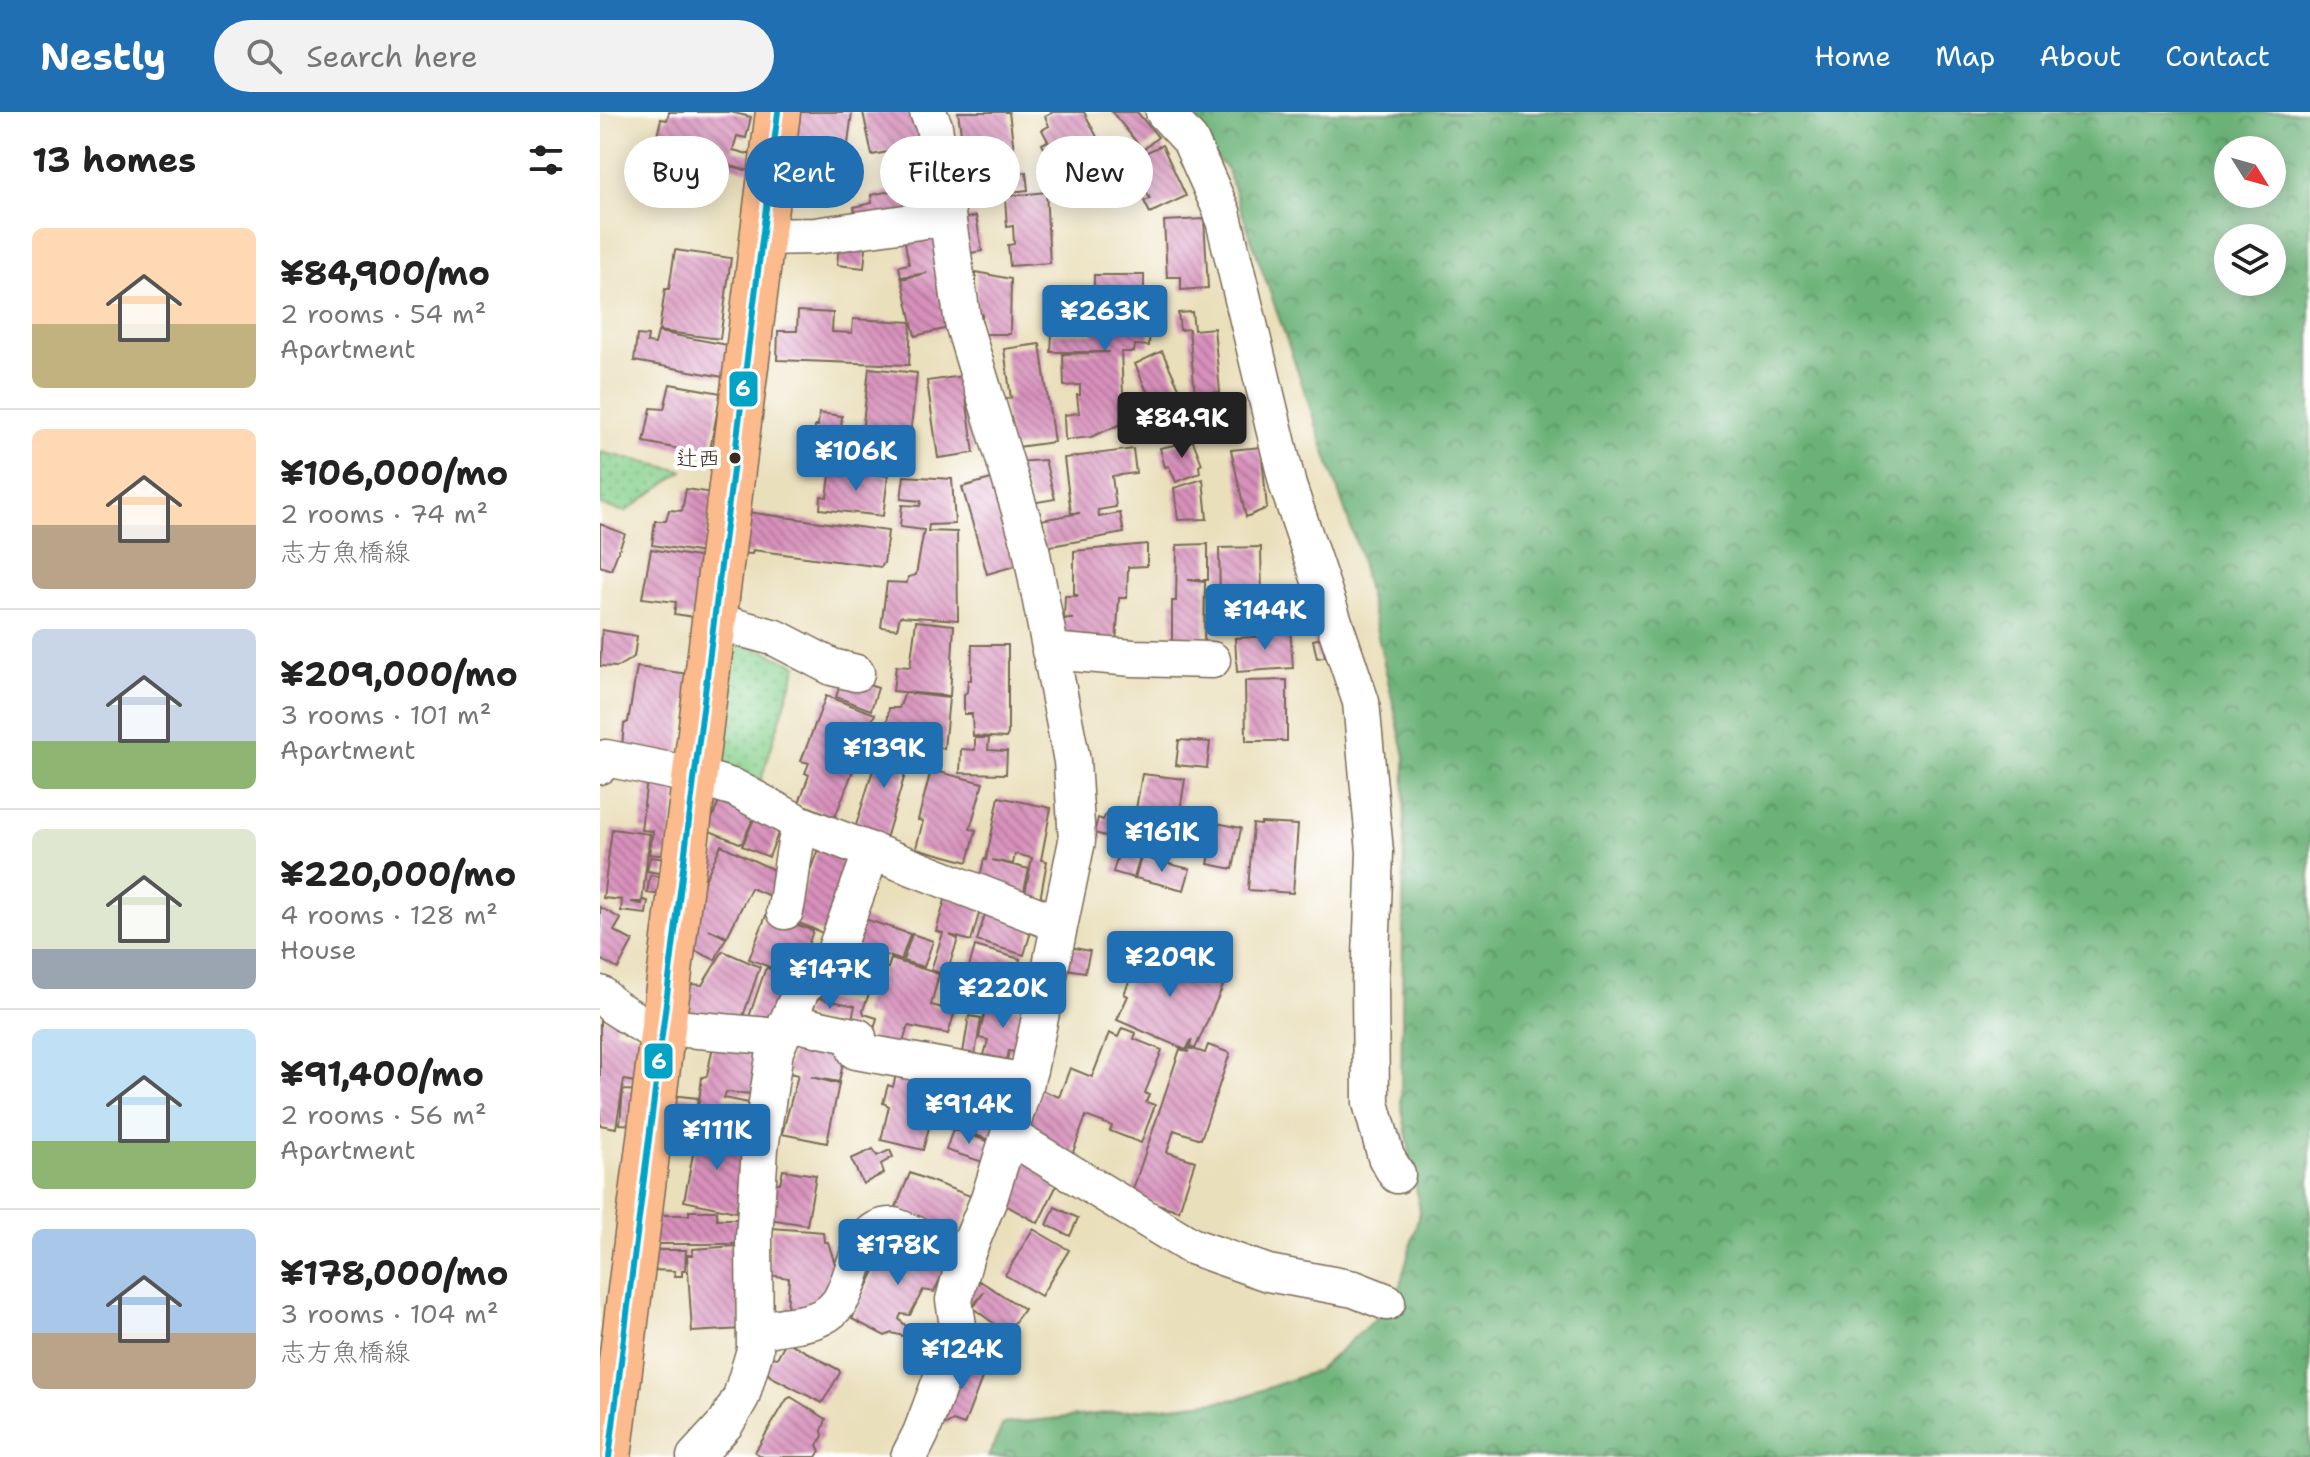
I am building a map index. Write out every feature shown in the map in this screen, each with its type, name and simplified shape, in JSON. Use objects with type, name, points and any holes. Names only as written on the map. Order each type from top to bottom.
[{"type":"main road","points":[[609,1457],[778,112]]},
{"type":"street","points":[[909,1457],[959,1332],[954,1300],[966,1255],[989,1199],[1026,1082],[1077,841],[1072,761],[1030,544],[963,323],[934,126],[928,112]]},
{"type":"street","points":[[1164,112],[1190,140],[1222,212],[1288,486],[1361,702],[1375,852],[1370,983],[1371,1103],[1386,1157],[1397,1175]]},
{"type":"street","points":[[762,237],[815,236],[947,217]]},
{"type":"street","points":[[714,621],[776,638],[832,667],[856,673]]},
{"type":"street","points":[[1050,651],[1212,660]]},
{"type":"street","points":[[600,766],[606,758],[695,776],[735,788],[801,824],[1059,924]]},
{"type":"street","points":[[785,911],[795,842],[801,824]]},
{"type":"street","points":[[695,1457],[726,1423],[741,1397],[755,1350],[754,1238],[760,1148],[775,1051],[802,988],[830,965],[872,851]]},
{"type":"street","points":[[600,994],[614,1007],[662,1032],[784,1029],[858,1037],[856,1051],[1026,1082]]},
{"type":"street","points":[[1010,1136],[1191,1246],[1268,1273],[1354,1289],[1387,1302]]},
{"type":"street","points":[[755,1335],[772,1328],[813,1321],[835,1308],[850,1281],[858,1252],[876,1230],[886,1225],[966,1255]]},
{"type":"green space","points":[[1178,112],[2310,112],[2310,1457],[988,1457],[1003,1424],[1237,1399],[1318,1370],[1396,1300],[1420,1211],[1401,1103],[1405,756],[1359,552],[1227,170]]},
{"type":"green space","points":[[600,452],[683,471],[625,512],[600,505]]},
{"type":"green space","points":[[747,644],[797,665],[760,783],[708,763],[720,645]]},
{"type":"building","points":[[669,112],[730,112],[751,117],[746,136],[737,136],[733,150],[745,153],[745,170],[729,165],[729,136],[657,136],[661,119],[667,120]]},
{"type":"building","points":[[791,112],[852,112],[849,136],[787,136]]},
{"type":"building","points":[[863,112],[915,112],[920,136],[880,136],[880,154],[872,155]]},
{"type":"building","points":[[958,112],[1009,112],[1012,136],[961,136]]},
{"type":"building","points":[[1053,112],[1084,112],[1096,136],[1045,136],[1042,130],[1049,126],[1045,116]]},
{"type":"building","points":[[1112,112],[1137,112],[1158,137],[1153,141],[1153,136],[1132,136]]},
{"type":"building","points":[[1162,145],[1186,196],[1150,213],[1148,208],[1153,208],[1153,149]]},
{"type":"building","points":[[1026,172],[1028,190],[1020,191],[1020,173]]},
{"type":"building","points":[[880,193],[880,208],[926,208],[857,223],[854,208],[864,208],[864,205],[872,203],[871,195]]},
{"type":"building","points":[[1036,193],[1036,208],[1047,208],[1050,263],[1010,266],[1008,245],[1014,244],[1013,226],[1007,227],[1006,208],[1020,208],[1020,195]]},
{"type":"building","points":[[976,216],[982,251],[965,254],[958,220]]},
{"type":"building","points":[[1204,219],[1208,288],[1181,290],[1181,277],[1167,277],[1164,221]]},
{"type":"building","points":[[937,231],[956,326],[915,336],[902,279],[927,273],[901,277],[899,266],[909,264],[904,237]]},
{"type":"building","points":[[839,245],[866,248],[864,268],[837,265]]},
{"type":"building","points":[[675,250],[731,258],[720,339],[659,331]]},
{"type":"building","points":[[976,272],[1011,279],[1010,334],[982,334],[982,314],[976,313]]},
{"type":"building","points":[[1094,275],[1144,275],[1144,295],[1157,295],[1156,319],[1150,319],[1149,346],[1135,345],[1134,352],[1121,352],[1128,421],[1091,437],[1065,440],[1064,415],[1079,413],[1077,395],[1080,395],[1080,385],[1064,386],[1063,354],[1110,352],[1051,352],[1052,334],[1093,334]]},
{"type":"building","points":[[798,311],[833,313],[832,332],[852,333],[853,319],[911,322],[909,365],[777,360],[778,331],[797,331]]},
{"type":"building","points":[[1192,312],[1194,330],[1214,328],[1220,392],[1195,394],[1189,329],[1180,330],[1178,313]]},
{"type":"building","points":[[658,332],[733,346],[729,378],[634,361],[637,335],[648,336],[647,343],[655,344]]},
{"type":"building","points":[[1040,344],[1054,442],[1010,448],[1004,399],[1011,398],[1004,349]]},
{"type":"building","points":[[1162,351],[1185,401],[1187,416],[1160,422],[1135,364]]},
{"type":"building","points":[[869,368],[917,373],[908,456],[860,452]]},
{"type":"building","points":[[963,376],[974,453],[938,458],[927,381]]},
{"type":"building","points":[[670,384],[721,393],[709,455],[644,442],[651,408],[664,409]]},
{"type":"building","points":[[1219,394],[1221,407],[1200,408],[1199,395]]},
{"type":"building","points":[[819,413],[842,416],[841,429],[845,430],[843,445],[814,441]]},
{"type":"building","points":[[1193,441],[1202,464],[1199,466],[1200,473],[1176,482],[1169,466],[1165,467],[1160,448]]},
{"type":"building","points":[[1261,447],[1267,508],[1246,517],[1231,450]]},
{"type":"building","points":[[1133,449],[1136,473],[1112,476],[1116,507],[1098,510],[1099,517],[1120,513],[1124,533],[1045,547],[1041,520],[1080,513],[1071,513],[1064,458]]},
{"type":"building","points":[[1045,460],[1055,499],[1032,503],[1015,462]]},
{"type":"building","points":[[831,469],[888,476],[883,516],[820,509],[821,496],[827,497]]},
{"type":"building","points":[[904,476],[952,479],[955,524],[929,525],[928,531],[957,532],[958,620],[900,616],[897,629],[881,627],[887,582],[907,583],[908,577],[916,575],[924,530],[900,527],[902,505],[920,506],[921,501],[901,499]]},
{"type":"building","points":[[1002,476],[1025,563],[987,574],[962,487]]},
{"type":"building","points":[[1203,479],[1207,519],[1178,520],[1174,488]]},
{"type":"building","points":[[686,489],[713,493],[705,553],[652,545],[655,521],[666,521],[669,510],[682,511]]},
{"type":"building","points":[[739,511],[888,531],[884,563],[881,567],[753,550],[752,554],[735,553]]},
{"type":"building","points":[[600,524],[625,534],[611,570],[600,566]]},
{"type":"building","points":[[1147,544],[1147,566],[1128,567],[1127,598],[1119,598],[1116,644],[1059,643],[1059,619],[1073,619],[1064,618],[1065,596],[1079,596],[1074,594],[1074,551]]},
{"type":"building","points":[[1208,544],[1208,580],[1187,580],[1205,582],[1204,651],[1172,650],[1177,545]]},
{"type":"building","points":[[1261,547],[1262,600],[1220,600],[1219,548]]},
{"type":"building","points":[[651,549],[703,558],[694,617],[674,614],[676,602],[642,598]]},
{"type":"building","points":[[1234,607],[1266,608],[1265,635],[1233,633]]},
{"type":"building","points":[[916,621],[954,625],[950,696],[893,691],[896,666],[910,667]]},
{"type":"building","points":[[1290,627],[1293,668],[1237,672],[1235,638],[1271,636],[1270,628]]},
{"type":"building","points":[[602,630],[637,636],[634,657],[617,667],[600,666]]},
{"type":"building","points":[[1321,638],[1325,657],[1317,658],[1313,640]]},
{"type":"building","points":[[972,645],[1008,645],[1006,738],[973,736],[972,714],[964,714],[964,694],[968,680],[971,680]]},
{"type":"building","points":[[637,667],[689,674],[679,754],[622,747]]},
{"type":"building","points":[[843,677],[878,688],[871,710],[836,697]]},
{"type":"building","points":[[1287,680],[1287,741],[1246,741],[1245,681]]},
{"type":"building","points":[[905,693],[949,698],[944,749],[886,731],[889,708],[899,708]]},
{"type":"building","points":[[826,696],[875,714],[835,817],[799,803],[809,775],[805,773],[809,763],[801,761]]},
{"type":"building","points":[[883,737],[913,747],[885,842],[854,832]]},
{"type":"building","points":[[975,738],[989,738],[988,750],[1007,751],[1006,774],[960,773],[961,749],[975,750]]},
{"type":"building","points":[[1179,740],[1210,742],[1207,768],[1176,765]]},
{"type":"building","points":[[931,770],[983,783],[970,829],[976,830],[968,862],[916,848],[923,821],[918,820]]},
{"type":"building","points":[[1142,774],[1185,779],[1178,823],[1183,824],[1181,835],[1176,836],[1171,853],[1094,833],[1098,818],[1103,820],[1106,814],[1134,821]]},
{"type":"building","points":[[647,779],[678,782],[667,856],[649,854],[653,831],[641,830]]},
{"type":"building","points":[[999,797],[1051,808],[1041,860],[1047,861],[1040,900],[1024,898],[1032,858],[1015,854],[1013,864],[992,860],[1029,869],[1023,896],[978,886]]},
{"type":"building","points":[[719,802],[754,816],[742,844],[707,830]]},
{"type":"building","points":[[755,817],[780,828],[769,857],[742,846]]},
{"type":"building","points":[[1217,823],[1241,828],[1233,869],[1208,864]]},
{"type":"building","points":[[1253,824],[1298,825],[1293,893],[1248,890]]},
{"type":"building","points":[[612,829],[650,834],[642,902],[631,902],[642,904],[643,900],[648,901],[646,914],[621,911],[622,900],[603,898]]},
{"type":"building","points":[[821,841],[857,852],[827,935],[792,920]]},
{"type":"building","points":[[721,845],[780,873],[770,896],[751,888],[727,937],[708,929],[726,938],[715,960],[683,945],[687,919]]},
{"type":"building","points":[[1119,852],[1140,857],[1134,878],[1113,872]]},
{"type":"building","points":[[650,857],[667,859],[664,874],[647,871]]},
{"type":"building","points":[[1141,857],[1190,869],[1184,890],[1135,878]]},
{"type":"building","points":[[650,875],[665,877],[663,895],[647,893]]},
{"type":"building","points":[[946,897],[981,907],[971,941],[950,935],[958,939],[946,975],[931,970],[943,933],[936,931]]},
{"type":"building","points":[[600,907],[621,919],[614,931],[633,941],[618,969],[600,959]]},
{"type":"building","points":[[986,911],[1033,925],[1024,955],[977,941]]},
{"type":"building","points":[[767,913],[813,931],[775,1024],[747,1023],[765,970],[790,975],[749,959]]},
{"type":"building","points":[[856,916],[910,934],[901,960],[847,943]]},
{"type":"building","points":[[912,934],[933,941],[924,967],[903,961]]},
{"type":"building","points":[[1149,945],[1219,976],[1216,983],[1223,986],[1195,1049],[1190,1046],[1192,1039],[1186,1050],[1117,1020],[1128,996],[1124,994],[1135,968],[1138,969]]},
{"type":"building","points":[[975,946],[1020,959],[1018,967],[1034,972],[1027,998],[965,981]]},
{"type":"building","points":[[1070,947],[1090,951],[1085,972],[1066,969]]},
{"type":"building","points":[[723,951],[760,967],[740,1025],[677,1022],[691,984],[702,985]]},
{"type":"building","points":[[891,959],[939,974],[931,1005],[955,1011],[948,1034],[908,1026],[901,1049],[871,1041],[877,1018],[864,1014],[863,1010],[870,991],[875,993],[883,968],[888,968]]},
{"type":"building","points":[[809,996],[855,1006],[850,1027],[804,1016]]},
{"type":"building","points":[[987,1002],[1028,1012],[1019,1053],[1009,1051],[1007,1060],[984,1055],[988,1040],[979,1038]]},
{"type":"building","points":[[969,1016],[981,1018],[975,1055],[963,1053]]},
{"type":"building","points":[[600,1018],[617,1020],[615,1030],[640,1035],[640,1083],[624,1080],[616,1128],[600,1125]]},
{"type":"building","points":[[1122,1028],[1136,1033],[1134,1039],[1162,1050],[1145,1093],[1149,1095],[1146,1102],[1155,1105],[1141,1143],[1110,1131],[1112,1126],[1086,1116],[1072,1155],[1027,1130],[1041,1090],[1059,1097],[1070,1068],[1092,1077],[1109,1033],[1118,1037]]},
{"type":"building","points":[[800,1034],[847,1044],[839,1082],[811,1077],[839,1084],[827,1143],[782,1134],[798,1075],[785,1072]]},
{"type":"building","points":[[715,1036],[761,1044],[753,1094],[726,1092],[724,1098],[754,1104],[750,1131],[696,1124],[702,1077],[707,1076]]},
{"type":"building","points":[[1208,1045],[1230,1053],[1201,1139],[1174,1130],[1167,1152],[1195,1161],[1179,1211],[1131,1195],[1180,1049],[1188,1052],[1189,1048],[1205,1053]]},
{"type":"building","points":[[898,1066],[950,1079],[949,1089],[940,1087],[923,1150],[881,1140],[889,1106],[883,1103],[888,1085],[893,1087]]},
{"type":"building","points":[[973,1077],[1007,1088],[990,1140],[951,1127],[955,1115],[960,1117]]},
{"type":"building","points":[[623,1090],[640,1091],[636,1125],[620,1124]]},
{"type":"building","points":[[670,1095],[698,1098],[695,1123],[667,1118]]},
{"type":"building","points":[[953,1129],[993,1143],[986,1163],[946,1150]]},
{"type":"building","points":[[697,1133],[749,1143],[736,1212],[684,1201]]},
{"type":"building","points":[[873,1149],[877,1156],[890,1150],[893,1157],[881,1164],[884,1173],[863,1184],[851,1159]]},
{"type":"building","points":[[1021,1158],[1060,1179],[1038,1223],[998,1201]]},
{"type":"building","points":[[783,1170],[816,1175],[807,1225],[769,1219],[775,1183],[780,1183]]},
{"type":"building","points":[[910,1173],[973,1197],[957,1237],[896,1207]]},
{"type":"building","points":[[1055,1207],[1078,1218],[1070,1236],[1047,1225]]},
{"type":"building","points":[[689,1211],[717,1211],[717,1219],[742,1219],[742,1244],[653,1244],[653,1215],[689,1215]]},
{"type":"building","points":[[772,1228],[823,1232],[824,1242],[828,1242],[836,1267],[833,1294],[787,1312],[789,1278],[769,1275]]},
{"type":"building","points":[[1033,1229],[1069,1250],[1041,1296],[1005,1275]]},
{"type":"building","points":[[891,1237],[948,1262],[934,1292],[923,1290],[910,1315],[901,1314],[899,1319],[908,1328],[903,1336],[892,1333],[885,1336],[852,1319]]},
{"type":"building","points":[[736,1246],[742,1329],[692,1332],[687,1255],[693,1255],[693,1249]]},
{"type":"building","points":[[652,1250],[686,1250],[682,1276],[674,1276],[675,1271],[652,1270]]},
{"type":"building","points":[[980,1281],[1024,1309],[1007,1333],[973,1308],[984,1292],[973,1306],[966,1300]]},
{"type":"building","points":[[788,1342],[839,1370],[822,1403],[770,1376],[764,1366],[770,1357],[777,1358]]},
{"type":"building","points":[[964,1353],[988,1362],[964,1425],[953,1421],[946,1425],[936,1420]]},
{"type":"building","points":[[791,1397],[826,1419],[823,1436],[817,1445],[820,1451],[816,1457],[763,1457],[755,1452]]},
{"type":"transit line","name":"6","points":[[609,1457],[778,112]]},
{"type":"place","name":"辻西","points":[[735,458]]}]
